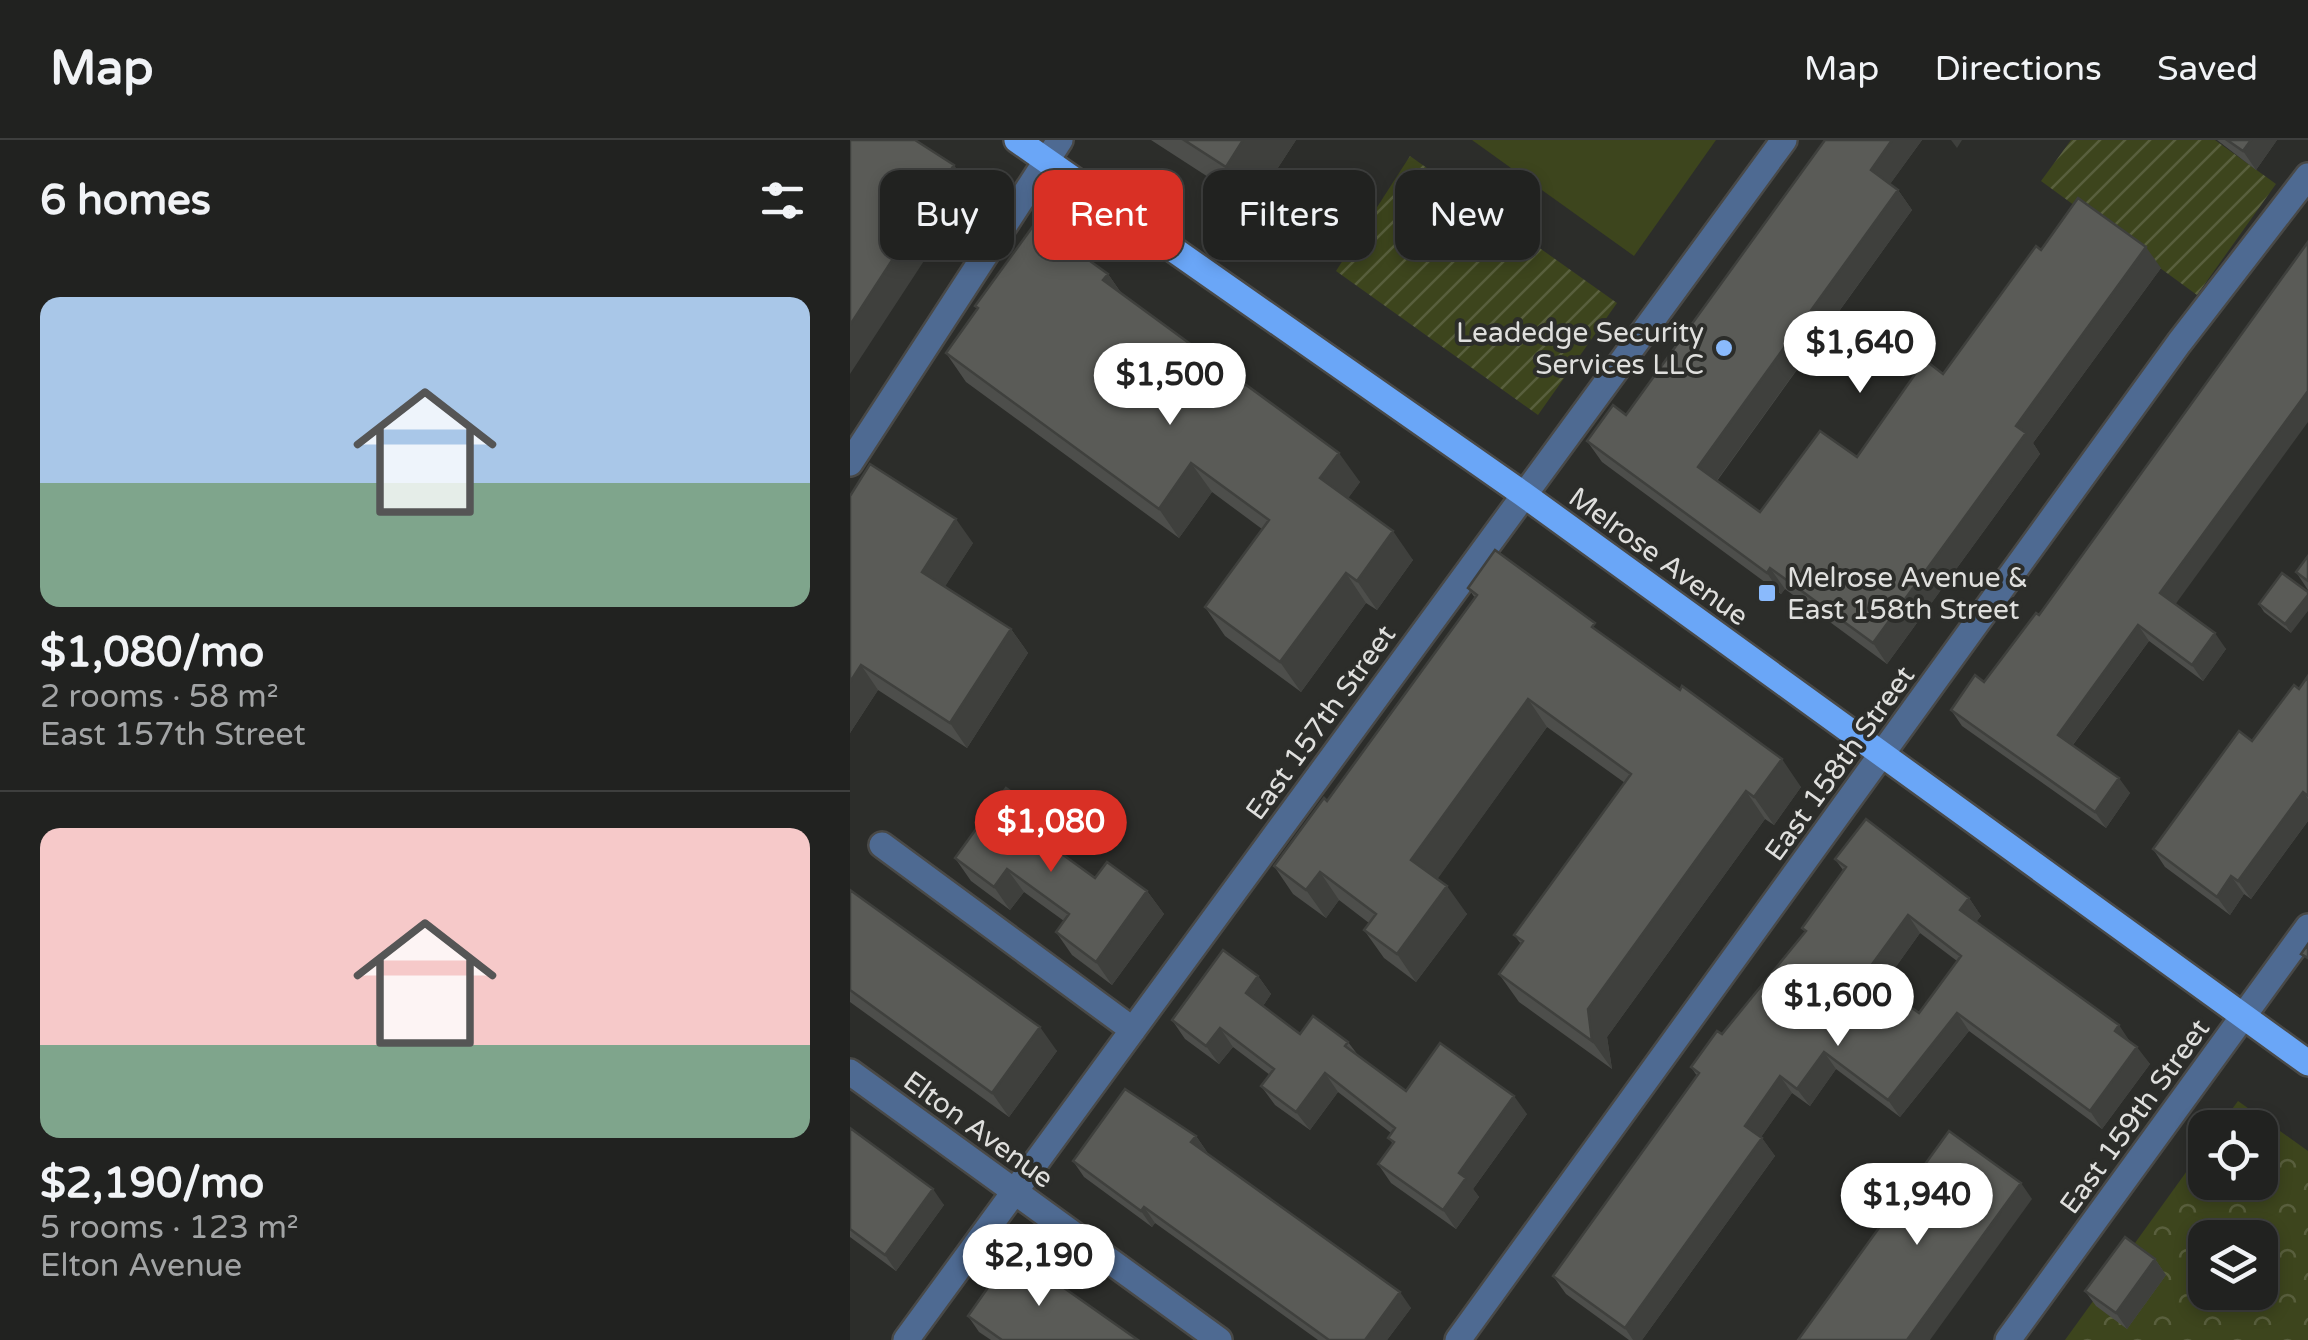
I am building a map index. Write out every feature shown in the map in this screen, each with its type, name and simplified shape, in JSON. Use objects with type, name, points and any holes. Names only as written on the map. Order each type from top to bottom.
[{"type":"main road","name":"Melrose Avenue","points":[[1017,140],[1054,150],[2308,1064]]},
{"type":"street","name":"East 157th Street","points":[[906,1340],[1784,140]]},
{"type":"street","points":[[850,464],[1054,150]]},
{"type":"street","name":"East 158th Street","points":[[1458,1340],[2179,343],[2308,176]]},
{"type":"street","points":[[882,844],[1133,1030]]},
{"type":"street","name":"East 159th Street","points":[[2008,1340],[2308,927]]},
{"type":"street","name":"Elton Avenue","points":[[850,1072],[1219,1340]]},
{"type":"green space","points":[[1472,140],[1716,140],[1634,256],[1540,189],[1540,170],[1514,170]]},
{"type":"green space","points":[[2071,140],[2215,140],[2276,184],[2197,295],[2041,181]]},
{"type":"green space","points":[[1410,156],[1430,170],[1401,170]]},
{"type":"green space","points":[[1395,179],[1395,260],[1540,260],[1540,248],[1617,303],[1538,415],[1336,271],[1343,260],[1375,260],[1375,210]]},
{"type":"green space","points":[[2238,1101],[2251,1110],[2231,1110]]},
{"type":"green space","points":[[2278,1130],[2308,1151],[2308,1340],[2065,1340],[2188,1170],[2188,1200],[2278,1200]]},
{"type":"building","points":[[850,140],[915,140],[954,165],[951,170],[880,170],[880,260],[892,260],[850,325]]},
{"type":"building","points":[[1184,140],[1243,140],[1226,167]]},
{"type":"building","points":[[1825,140],[1892,140],[1871,170],[1898,190],[1698,467],[1760,512],[1820,431],[1857,457],[1925,360],[1943,374],[2036,246],[2041,250],[2078,198],[2146,247],[2016,426],[2026,433],[1873,643],[1770,568],[1767,573],[1587,441],[1613,405],[1626,415]]},
{"type":"building","points":[[2227,140],[2251,140],[2243,151]]},
{"type":"building","points":[[1034,225],[1034,260],[1089,260],[1108,274],[1103,280],[1339,453],[1320,478],[1393,531],[1357,581],[1346,573],[1280,662],[1205,607],[1269,520],[1191,463],[1159,509],[946,353],[1008,260],[1014,260],[1014,252]]},
{"type":"building","points":[[2308,242],[2308,391],[2160,593],[2215,633],[2192,665],[2138,625],[2058,735],[2119,778],[2095,812],[1951,710],[1975,675],[1984,682],[2036,613],[2039,615]]},
{"type":"building","points":[[870,464],[956,519],[922,572],[1011,629],[950,723],[861,665],[850,682],[850,496]]},
{"type":"building","points":[[1495,550],[1595,623],[1592,627],[1782,759],[1754,797],[1746,791],[1588,1009],[1592,1041],[1499,974],[1523,941],[1514,935],[1631,774],[1528,699],[1411,860],[1447,886],[1397,954],[1364,930],[1376,914],[1320,872],[1306,890],[1274,866],[1324,798],[1327,801],[1477,595],[1468,588]]},
{"type":"building","points":[[2308,556],[2308,581],[2296,572]]},
{"type":"building","points":[[2282,573],[2308,592],[2285,624],[2259,604]]},
{"type":"building","points":[[2308,676],[2308,796],[2303,792],[2238,881],[2231,876],[2217,897],[2153,849],[2239,731],[2252,741],[2294,685],[2299,689]]},
{"type":"building","points":[[1006,788],[1045,817],[1033,833],[1095,878],[1107,862],[1147,891],[1096,962],[1056,932],[1069,914],[1007,869],[994,887],[955,858]]},
{"type":"building","points":[[1866,819],[1969,898],[1960,910],[2119,1025],[2115,1031],[2137,1047],[2090,1111],[1957,1013],[1888,1100],[1824,1052],[1797,1089],[1780,1076],[1745,1126],[1762,1138],[1625,1328],[1553,1276],[1699,1073],[1691,1067],[1717,1031],[1722,1034],[1806,931],[1802,928],[1846,867],[1835,859]],"holes":[[[1908,915],[1961,956],[1919,1013],[1865,974]]]},
{"type":"building","points":[[850,890],[1040,1027],[992,1093],[850,990]]},
{"type":"building","points":[[1223,950],[1258,976],[1246,993],[1300,1034],[1313,1016],[1348,1042],[1345,1046],[1406,1091],[1440,1043],[1514,1096],[1459,1173],[1466,1178],[1443,1210],[1378,1164],[1394,1142],[1388,1138],[1395,1128],[1325,1073],[1296,1112],[1261,1086],[1274,1069],[1220,1028],[1206,1046],[1172,1020]]},
{"type":"building","points":[[1125,1089],[1196,1136],[1191,1142],[1400,1292],[1365,1340],[1329,1340],[1073,1161]]},
{"type":"building","points":[[850,1128],[933,1189],[885,1255],[850,1229]]},
{"type":"building","points":[[1949,1131],[2021,1183],[1907,1340],[1798,1340]]},
{"type":"building","points":[[2125,1237],[2155,1259],[2116,1313],[2085,1291]]},
{"type":"building","points":[[1013,1252],[1138,1340],[1002,1340],[968,1316]]},
{"type":"place","name":"Leadedge Security Services LLC","points":[[1724,348]]},
{"type":"place","name":"Melrose Avenue & East 158th Street","points":[[1767,593]]}]
